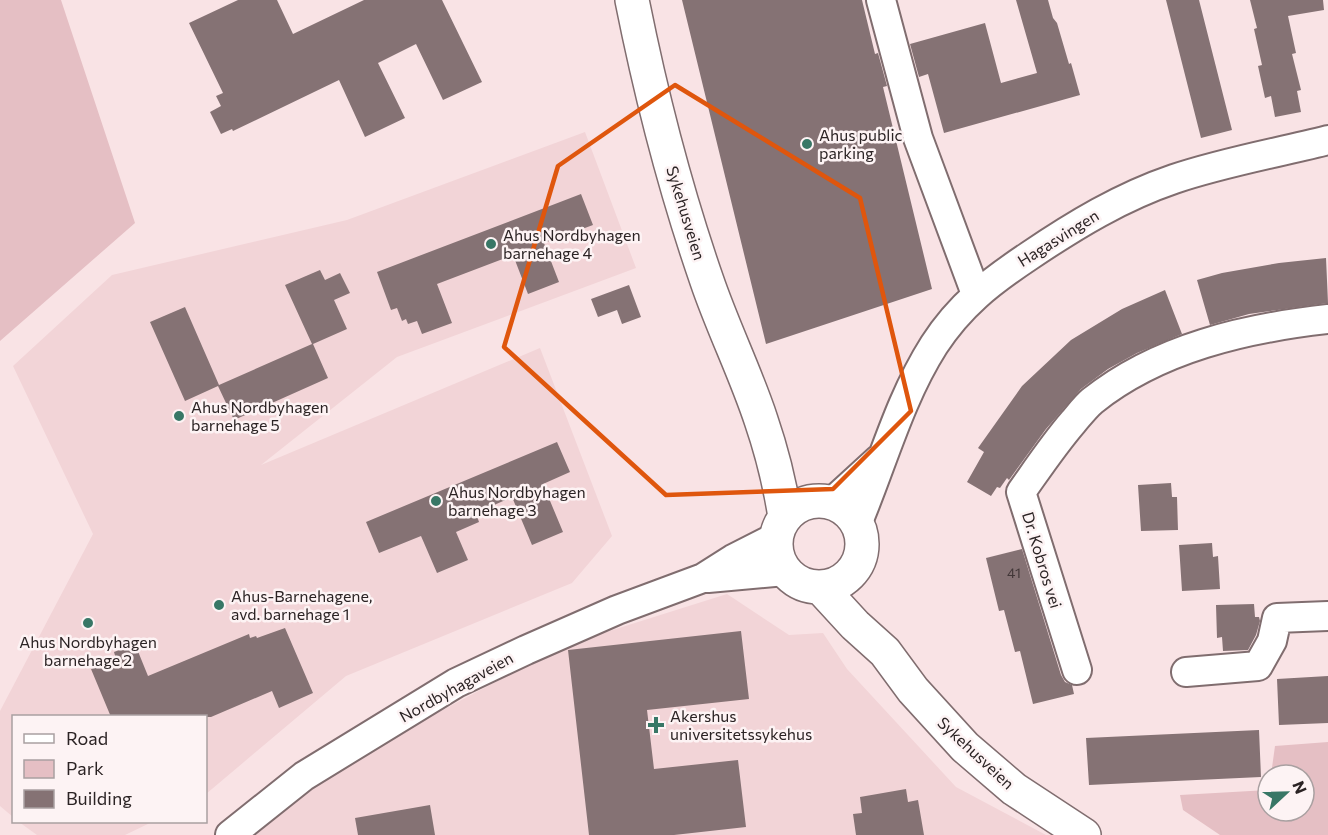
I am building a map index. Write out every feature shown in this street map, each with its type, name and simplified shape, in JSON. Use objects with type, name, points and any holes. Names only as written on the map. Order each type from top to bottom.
[{"type":"main road","name":"Sykehusveien","points":[[632,0],[654,98],[684,213],[707,282],[761,419],[777,478],[781,527]]},
{"type":"main road","name":"Sykehusveien","points":[[761,419],[825,502]]},
{"type":"main road","points":[[825,502],[850,515],[857,524],[862,542],[859,561],[840,582],[821,588],[801,584],[785,571],[777,555],[781,527],[801,505],[825,502]]},
{"type":"main road","name":"Sykehusveien","points":[[854,569],[885,652]]},
{"type":"main road","name":"Sykehusveien","points":[[821,588],[855,625],[885,652],[914,690],[965,747],[1014,789],[1084,835]]},
{"type":"street","points":[[882,0],[918,138],[976,294]]},
{"type":"street","name":"Hagasvingen","points":[[857,524],[881,457],[915,380],[933,346],[976,294],[1056,238],[1099,212],[1141,192],[1205,170],[1328,140]]},
{"type":"street","name":"Dr. Kobros vei","points":[[1077,670],[1021,492],[1056,441],[1090,402],[1134,373],[1176,353],[1264,328],[1328,319]]},
{"type":"street","name":"Hagasvingen","points":[[825,502],[881,457]]},
{"type":"street","name":"Nordbyhagaveien","points":[[230,835],[304,776],[456,683],[607,614],[703,578],[781,527]]},
{"type":"street","name":"Nordbyhagaveien","points":[[703,578],[785,571]]},
{"type":"street","points":[[1186,672],[1258,666],[1272,641],[1277,618],[1328,616]]},
{"type":"highlighted area","points":[[675,85],[860,198],[911,411],[833,489],[666,495],[504,347],[558,166]]},
{"type":"shaded area","points":[[585,132],[636,268],[397,357],[261,465],[540,348],[612,536],[572,583],[346,676],[207,793],[207,715],[12,715],[12,816],[0,806],[0,711],[93,534],[13,366],[112,275],[347,220]]},
{"type":"shaded area","name":"Akershus universitetssykehus","points":[[727,594],[789,635],[823,633],[847,669],[956,787],[1046,835],[249,835],[309,781],[565,645]]},
{"type":"shaded area","points":[[20,823],[150,823],[125,835],[37,835]]},
{"type":"green space","points":[[0,0],[61,0],[135,223],[0,341]]},
{"type":"green space","points":[[1328,742],[1328,835],[1220,835],[1183,810],[1180,795],[1256,791],[1256,823],[1316,823],[1316,763],[1273,763],[1275,746]]},
{"type":"building","points":[[238,0],[277,0],[293,34],[364,0],[442,0],[482,82],[443,100],[416,44],[378,63],[405,118],[365,137],[339,80],[233,131],[232,129],[221,134],[210,112],[221,106],[216,96],[223,93],[189,23]]},
{"type":"building","name":"Ahus public parking","points":[[682,0],[862,0],[875,54],[878,53],[887,86],[883,87],[932,289],[766,344]]},
{"type":"building","points":[[1016,0],[1048,0],[1080,95],[944,133],[928,74],[919,77],[910,44],[985,23],[1001,83],[1037,73]]},
{"type":"building","points":[[1166,0],[1199,0],[1232,130],[1201,138]]},
{"type":"building","points":[[1250,0],[1323,0],[1324,10],[1288,16],[1296,53],[1292,54],[1301,90],[1297,91],[1301,112],[1275,117],[1271,96],[1265,98],[1258,66],[1262,65],[1254,29],[1257,28]]},
{"type":"building","points":[[581,194],[593,225],[544,243],[559,282],[528,294],[513,255],[437,284],[452,323],[422,334],[417,321],[408,324],[406,319],[402,321],[397,308],[391,310],[377,272]]},
{"type":"building","points":[[1326,258],[1328,303],[1249,314],[1210,325],[1197,280],[1279,263]]},
{"type":"building","points":[[320,270],[325,280],[340,273],[350,293],[334,300],[347,329],[313,344],[328,378],[234,420],[218,386],[185,401],[150,322],[185,307],[219,385],[312,344],[285,285]]},
{"type":"building","points":[[629,285],[641,317],[622,324],[617,310],[598,317],[591,299]]},
{"type":"building","points":[[1165,290],[1182,334],[1137,353],[1108,369],[1081,389],[1046,429],[1009,480],[1007,478],[991,496],[967,482],[984,452],[978,448],[1022,386],[1071,340],[1122,309]]},
{"type":"building","points":[[557,442],[570,472],[543,484],[563,532],[532,545],[512,497],[476,513],[479,522],[456,532],[468,560],[437,573],[421,536],[379,553],[366,522]]},
{"type":"building","points":[[1171,483],[1172,497],[1177,497],[1178,530],[1141,531],[1138,485]]},
{"type":"building","points":[[1212,543],[1213,557],[1218,556],[1220,589],[1182,591],[1179,545]]},
{"type":"building","points":[[1022,549],[1061,675],[1065,682],[1072,685],[1074,694],[1033,704],[1020,651],[1015,652],[1004,610],[999,611],[986,558]]},
{"type":"building","points":[[1254,604],[1255,617],[1259,617],[1260,621],[1248,650],[1223,651],[1222,637],[1217,638],[1216,605]]},
{"type":"building","points":[[285,628],[313,693],[279,708],[272,691],[211,717],[207,715],[110,715],[91,669],[116,659],[114,652],[135,644],[148,676],[249,634],[250,638],[256,636],[257,638]]},
{"type":"building","points":[[741,631],[749,699],[647,710],[654,769],[738,760],[746,827],[674,835],[589,835],[568,650]]},
{"type":"building","points":[[1328,676],[1328,723],[1279,725],[1277,679]]},
{"type":"building","points":[[1259,730],[1260,763],[1256,763],[1256,777],[1089,785],[1086,738]]},
{"type":"building","points":[[906,789],[908,802],[918,800],[924,835],[856,835],[853,814],[862,813],[860,797]]},
{"type":"building","points":[[430,805],[435,835],[358,835],[355,818]]},
{"type":"place","name":"Ahus public parking","points":[[807,144]]},
{"type":"place","name":"Ahus Nordbyhagen barnehage 4","points":[[491,244]]},
{"type":"place","name":"Ahus Nordbyhagen barnehage 5","points":[[179,416]]},
{"type":"place","name":"Ahus Nordbyhagen barnehage 3","points":[[436,501]]},
{"type":"place","name":"Ahus-Barnehagene, avd. barnehage 1","points":[[219,605]]},
{"type":"place","name":"Ahus Nordbyhagen barnehage 2","points":[[88,623]]},
{"type":"place","name":"Akershus universitetssykehus","points":[[656,725]]}]
